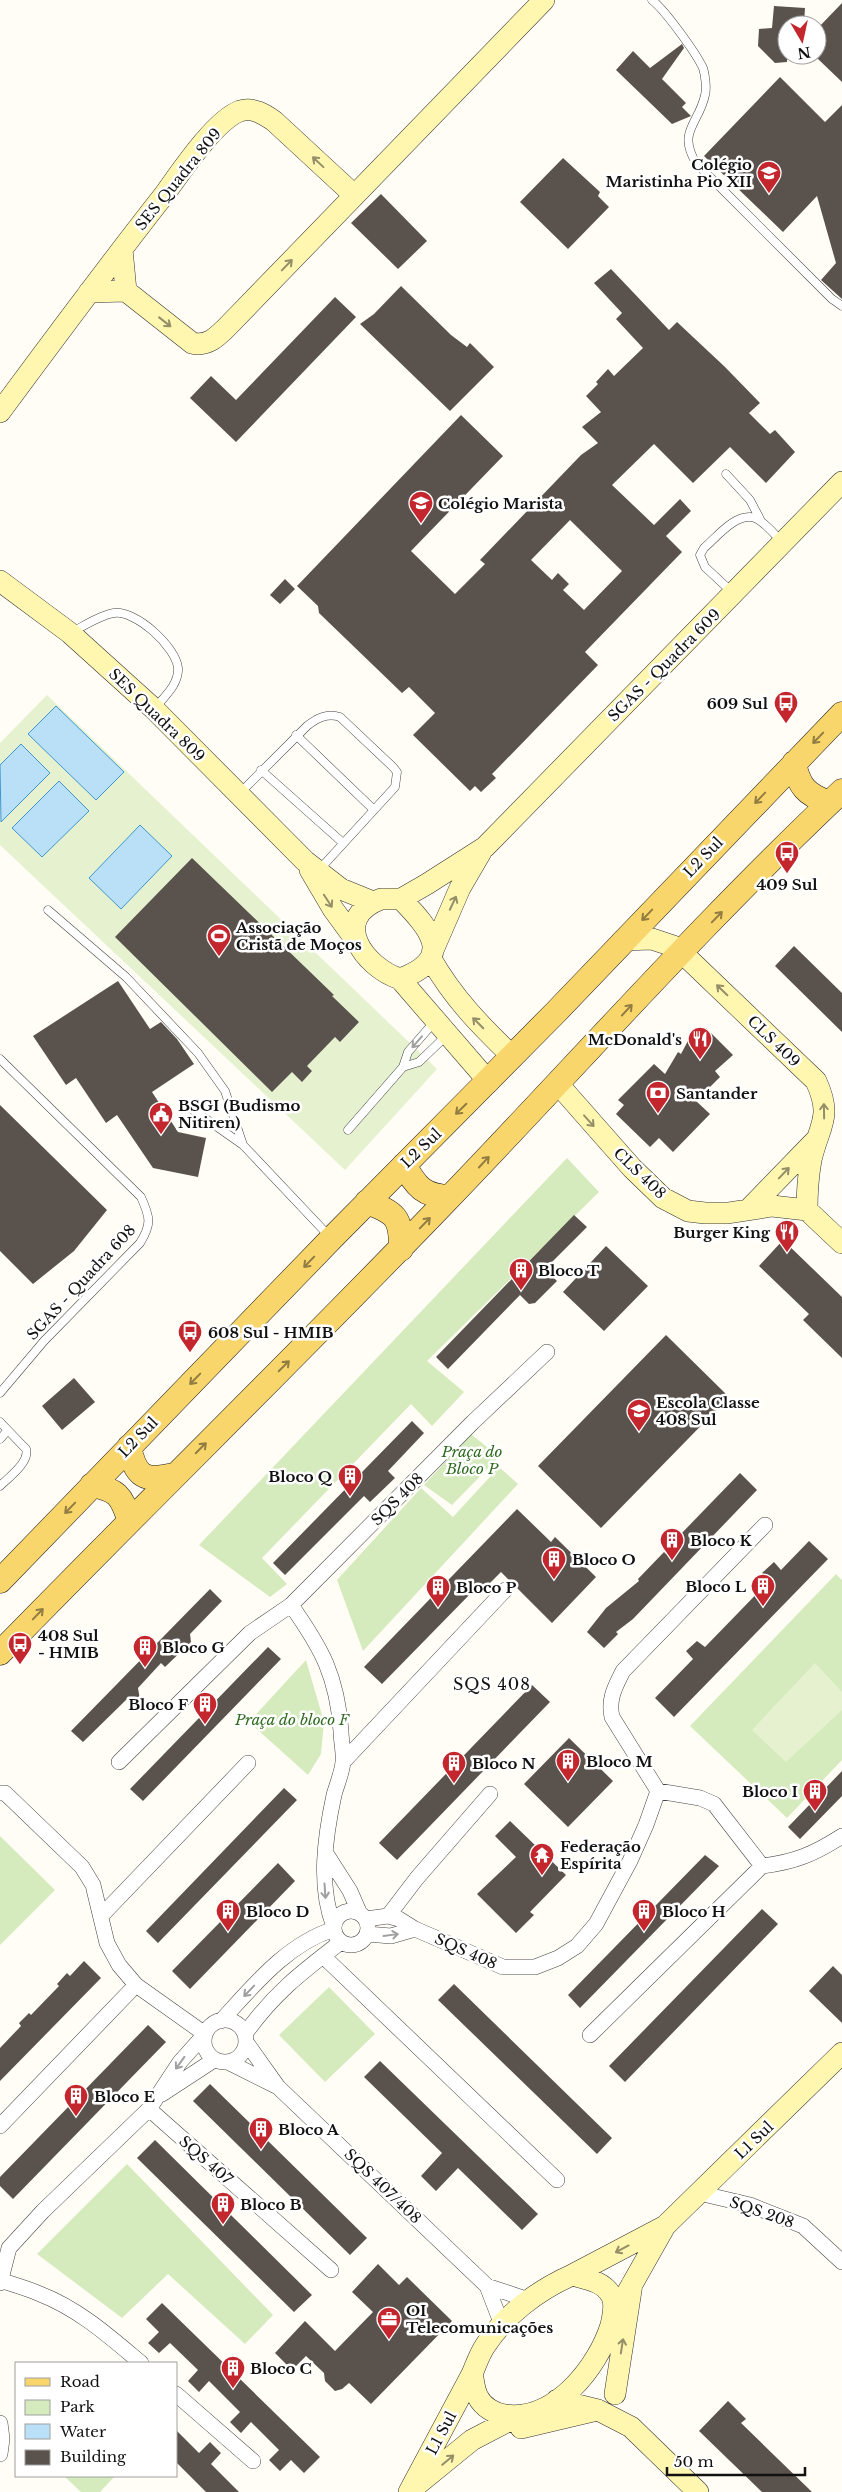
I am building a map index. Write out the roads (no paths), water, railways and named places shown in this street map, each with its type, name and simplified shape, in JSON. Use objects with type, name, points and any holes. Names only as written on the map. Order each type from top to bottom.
[{"type":"main road","name":"L2 Sul","points":[[0,1581],[367,1202],[489,1082],[623,940],[842,714]]},
{"type":"main road","points":[[794,763],[797,779],[804,789],[815,798],[835,797]]},
{"type":"main road","points":[[0,1653],[129,1519],[401,1249],[682,952],[835,797]]},
{"type":"main road","points":[[404,1165],[420,1188],[436,1197],[450,1197]]},
{"type":"main road","points":[[367,1202],[388,1210],[396,1216],[401,1231],[401,1249]]},
{"type":"main road","points":[[129,1447],[132,1462],[142,1475],[155,1479],[174,1475]]},
{"type":"main road","points":[[92,1485],[111,1489],[119,1496],[129,1519]]},
{"type":"street","points":[[89,292],[126,292],[192,343],[200,345],[207,343],[227,327],[544,0]]},
{"type":"street","name":"SES Quadra 809","points":[[0,412],[122,248],[205,141],[226,120],[245,110],[260,112],[274,121],[354,195]]},
{"type":"street","points":[[122,248],[126,292]]},
{"type":"street","name":"SGAS - Quadra 609","points":[[401,898],[427,884],[485,847],[842,482]]},
{"type":"street","name":"SES Quadra 809","points":[[0,581],[70,633],[154,709],[312,869],[341,889],[373,902]]},
{"type":"street","name":"SGAS - Quadra 609","points":[[432,953],[460,888],[485,847]]},
{"type":"street","name":"SES Quadra 809","points":[[312,869],[333,909],[355,939]]},
{"type":"street","points":[[489,1082],[400,979],[382,972],[355,939],[353,930],[356,919],[373,902],[381,899],[401,898],[425,923],[431,935],[432,953],[448,988],[466,1010],[512,1057]]},
{"type":"street","name":"CLS 409","points":[[623,940],[652,939],[662,941],[682,952],[816,1081],[824,1104],[825,1118],[808,1179],[807,1210]]},
{"type":"street","points":[[400,979],[410,976],[432,953]]},
{"type":"street","name":"CLS 408","points":[[558,1084],[632,1168],[663,1198],[688,1210],[705,1213],[728,1213],[750,1208],[786,1207],[807,1210]]},
{"type":"street","points":[[750,1208],[819,1137]]},
{"type":"street","points":[[807,1210],[842,1243]]},
{"type":"street","name":"SQS 408","points":[[118,1762],[250,1633],[291,1605],[472,1422],[547,1352]]},
{"type":"street","points":[[762,1866],[714,1804],[700,1798],[658,1791],[612,1717],[609,1704],[623,1671],[765,1525]]},
{"type":"street","points":[[343,1762],[505,1590]]},
{"type":"street","points":[[291,1605],[317,1641],[329,1666],[340,1722],[343,1762],[329,1822],[324,1891],[327,1909],[337,1933],[356,1944],[364,1922],[350,1891],[327,1855]]},
{"type":"street","points":[[101,1916],[248,1763]]},
{"type":"street","name":"SQS 408","points":[[388,1916],[399,1919],[415,1929],[503,1967],[535,1967],[558,1958],[577,1946],[596,1924],[630,1861],[658,1791]]},
{"type":"street","points":[[0,1793],[5,1793],[82,1866],[93,1885],[111,1950],[119,1965],[136,1985],[205,2034]]},
{"type":"street","points":[[364,1922],[388,1916],[416,1878],[490,1794]]},
{"type":"street","points":[[590,2035],[762,1866],[789,1863],[817,1853],[842,1836]]},
{"type":"street","points":[[158,2096],[221,2061],[241,2055],[245,2038],[263,2009],[285,1986],[323,1956],[337,1933],[339,1916],[346,1912],[391,1936],[415,1929]]},
{"type":"street","points":[[140,2362],[109,2336],[74,2311],[41,2294],[0,2282],[5,2245],[149,2109],[180,2062],[214,2023],[222,2020],[270,1970],[302,1943],[337,1933]]},
{"type":"street","points":[[323,1956],[557,2180]]},
{"type":"street","points":[[270,1970],[285,1986]]},
{"type":"street","points":[[0,2126],[136,1985]]},
{"type":"street","points":[[222,2020],[236,2023],[245,2038]]},
{"type":"street","points":[[205,2034],[205,2048],[221,2061]]},
{"type":"street","name":"SQS 407/408","points":[[245,2038],[278,2087],[487,2286],[529,2300]]},
{"type":"street","name":"L1 Sul","points":[[614,2315],[665,2226],[842,2053]]},
{"type":"street","name":"SQS 407/408","points":[[221,2061],[278,2087]]},
{"type":"street","name":"SQS 407","points":[[149,2109],[331,2270]]},
{"type":"street","name":"SQS 208","points":[[699,2193],[750,2205],[797,2223],[842,2262]]},
{"type":"street","name":"L1 Sul","points":[[572,2275],[665,2226]]},
{"type":"street","points":[[572,2275],[602,2285],[613,2298],[614,2315],[608,2336],[597,2358],[582,2378],[557,2400],[534,2412],[516,2417],[497,2414],[478,2397],[472,2374],[484,2347],[502,2325],[529,2300],[548,2286],[572,2275]]},
{"type":"street","points":[[614,2394],[632,2284]]},
{"type":"street","name":"SQS 407/408","points":[[487,2286],[502,2325]]},
{"type":"street","points":[[597,2358],[631,2427]]},
{"type":"street","name":"L1 Sul","points":[[410,2491],[472,2374]]},
{"type":"street","points":[[178,2396],[253,2460]]},
{"type":"street","points":[[557,2400],[598,2410],[631,2427],[698,2492]]},
{"type":"street","points":[[472,2440],[598,2410]]},
{"type":"street","name":"L1 Sul","points":[[410,2491],[472,2440],[516,2417]]},
{"type":"street","points":[[0,2423],[2,2439],[0,2454]]},
{"type":"lane","points":[[652,0],[662,8],[703,69],[706,94],[689,134],[688,150],[696,164],[832,299],[842,306]]},
{"type":"lane","points":[[726,474],[750,500],[761,522]]},
{"type":"lane","points":[[734,594],[705,567],[700,555],[704,548],[738,519],[755,518],[783,543]]},
{"type":"lane","points":[[70,633],[114,613],[126,613],[147,626],[174,654],[178,669],[177,678],[170,690],[154,709]]},
{"type":"lane","points":[[239,794],[261,770],[316,719],[333,715],[340,717],[394,767],[397,772],[395,787],[343,843],[312,869]]},
{"type":"lane","points":[[296,736],[374,810]]},
{"type":"lane","points":[[261,770],[343,843]]},
{"type":"lane","points":[[48,910],[126,977],[198,1053],[225,1091],[243,1145]]},
{"type":"lane","points":[[348,1130],[403,1067],[408,1052],[442,1028]]},
{"type":"lane","points":[[403,1067],[419,1062],[442,1028]]},
{"type":"lane","name":"SGAS - Quadra 608","points":[[0,1058],[141,1197],[150,1220],[148,1230],[140,1243],[44,1341],[0,1393]]},
{"type":"lane","points":[[189,1107],[243,1145],[332,1238]]},
{"type":"lane","points":[[0,1422],[26,1448],[27,1453],[25,1459],[0,1486]]},
{"type":"lane","points":[[0,1439],[8,1430]]},
{"type":"water","points":[[56,706],[124,772],[96,800],[28,734]]},
{"type":"water","points":[[21,744],[50,773],[1,822],[0,765]]},
{"type":"water","points":[[59,781],[89,811],[42,857],[12,828]]},
{"type":"water","points":[[140,825],[172,856],[121,909],[89,878]]},
{"type":"place","name":"Colégio Maristinha Pio XII","points":[[769,194]]},
{"type":"place","name":"Colégio Marista","points":[[421,524]]},
{"type":"place","name":"609 Sul","points":[[786,724]]},
{"type":"place","name":"409 Sul","points":[[787,874]]},
{"type":"place","name":"Associação Cristã de Moços","points":[[219,957]]},
{"type":"place","name":"McDonald's","points":[[700,1060]]},
{"type":"place","name":"Santander","points":[[658,1114]]},
{"type":"place","name":"BSGI (Budismo Nitiren)","points":[[161,1135]]},
{"type":"place","name":"Burger King","points":[[787,1253]]},
{"type":"place","name":"Bloco T","points":[[521,1291]]},
{"type":"place","name":"608 Sul - HMIB","points":[[190,1353]]},
{"type":"place","name":"Escola Classe 408 Sul","points":[[639,1432]]},
{"type":"place","name":"Bloco Q","points":[[350,1497]]},
{"type":"place","name":"Bloco K","points":[[672,1561]]},
{"type":"place","name":"Bloco O","points":[[554,1580]]},
{"type":"place","name":"Bloco L","points":[[763,1607]]},
{"type":"place","name":"Bloco P","points":[[438,1608]]},
{"type":"place","name":"408 Sul - HMIB","points":[[20,1665]]},
{"type":"place","name":"Bloco G","points":[[145,1668]]},
{"type":"place","name":"Bloco F","points":[[205,1725]]},
{"type":"place","name":"Bloco M","points":[[568,1782]]},
{"type":"place","name":"Bloco N","points":[[454,1784]]},
{"type":"place","name":"Bloco I","points":[[815,1812]]},
{"type":"place","name":"Federação Espírita","points":[[542,1876]]},
{"type":"place","name":"Bloco D","points":[[228,1932]]},
{"type":"place","name":"Bloco H","points":[[644,1932]]},
{"type":"place","name":"Bloco E","points":[[76,2117]]},
{"type":"place","name":"Bloco A","points":[[261,2150]]},
{"type":"place","name":"Bloco B","points":[[223,2225]]},
{"type":"place","name":"OI Telecomunicações","points":[[389,2340]]},
{"type":"place","name":"Bloco C","points":[[233,2389]]},
{"type":"district","name":"SQS 408","points":[[492,1684]]},
{"type":"park label","name":"Praça do Bloco P","points":[[472,1460]]},
{"type":"park label","name":"Praça do bloco F","points":[[292,1719]]}]
